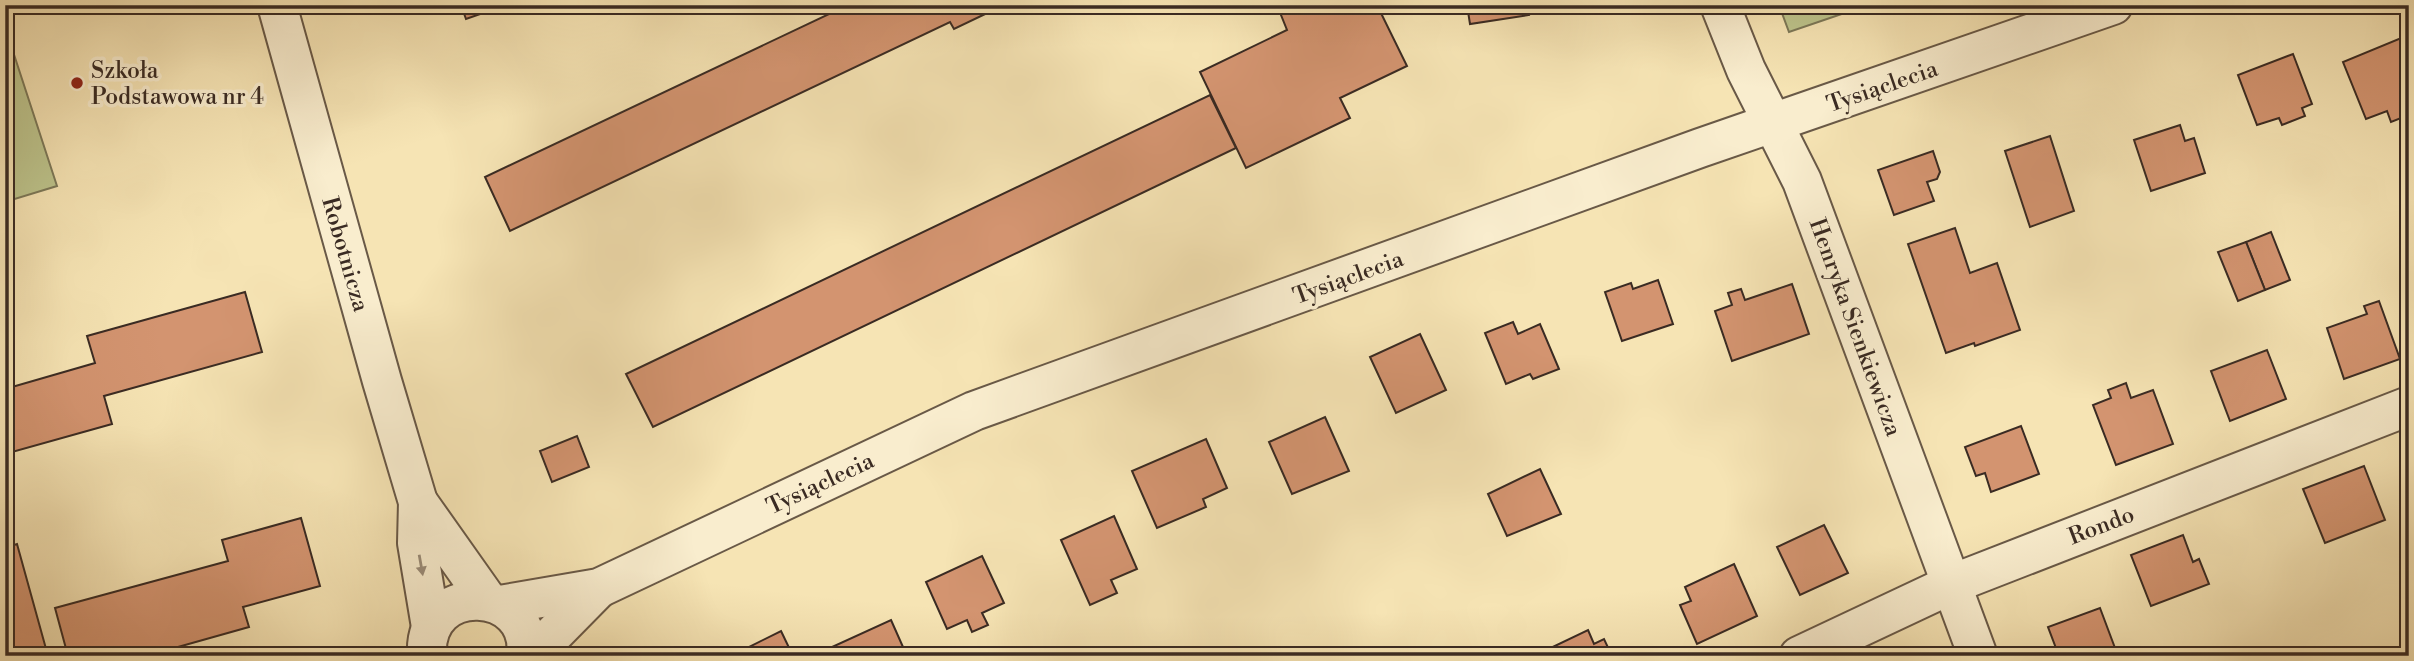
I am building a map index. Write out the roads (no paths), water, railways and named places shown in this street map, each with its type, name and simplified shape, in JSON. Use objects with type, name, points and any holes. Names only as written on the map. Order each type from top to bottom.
[{"type":"street","name":"Robotnicza","points":[[277,5],[418,502],[417,543],[426,648]]},
{"type":"street","name":"Henryka Sienkiewicza","points":[[1720,5],[1746,70],[1802,181],[1978,656]]},
{"type":"street","name":"Tysiąclecia","points":[[426,648],[438,617],[456,603],[469,600],[494,603],[599,588],[974,411],[1700,148],[2113,5]]},
{"type":"street","name":"Rondo","points":[[1799,656],[1952,583],[2409,405]]},
{"type":"street","name":"Robotnicza","points":[[418,502],[494,603],[511,613],[523,630],[526,656]]},
{"type":"street","name":"Tysiąclecia","points":[[532,656],[599,588]]},
{"type":"place","name":"Szkoła Podstawowa nr 4","points":[[77,83]]}]
